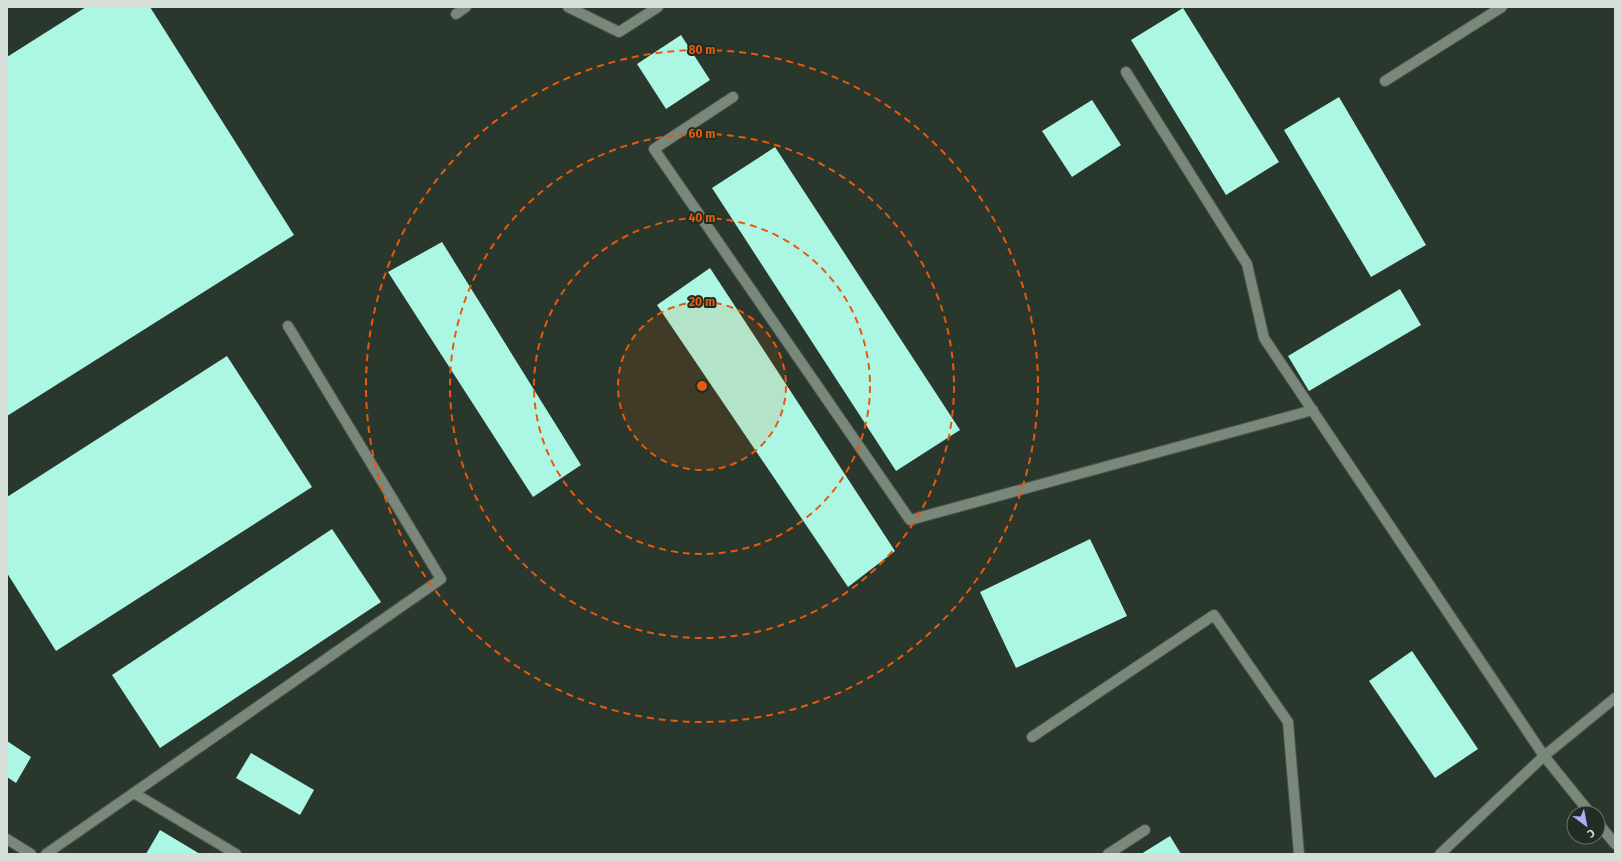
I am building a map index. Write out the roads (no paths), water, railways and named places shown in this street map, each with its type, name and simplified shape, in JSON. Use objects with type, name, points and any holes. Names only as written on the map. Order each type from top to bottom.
[{"type":"lane","points":[[456,14],[466,7]]},
{"type":"lane","points":[[568,7],[619,32],[658,7]]},
{"type":"lane","points":[[1385,81],[1502,7]]},
{"type":"lane","points":[[1126,72],[1247,264],[1264,338],[1544,756],[1584,805]]},
{"type":"lane","points":[[733,97],[654,148],[910,520],[1313,410]]},
{"type":"lane","points":[[46,854],[441,579],[288,326]]},
{"type":"lane","points":[[1032,737],[1214,615],[1288,722],[1299,854]]},
{"type":"lane","points":[[1440,854],[1544,756],[1615,698]]},
{"type":"lane","points":[[134,793],[236,854]]},
{"type":"lane","points":[[1108,854],[1145,830]]},
{"type":"lane","points":[[1606,833],[1615,844]]},
{"type":"lane","points":[[7,840],[31,854]]}]
